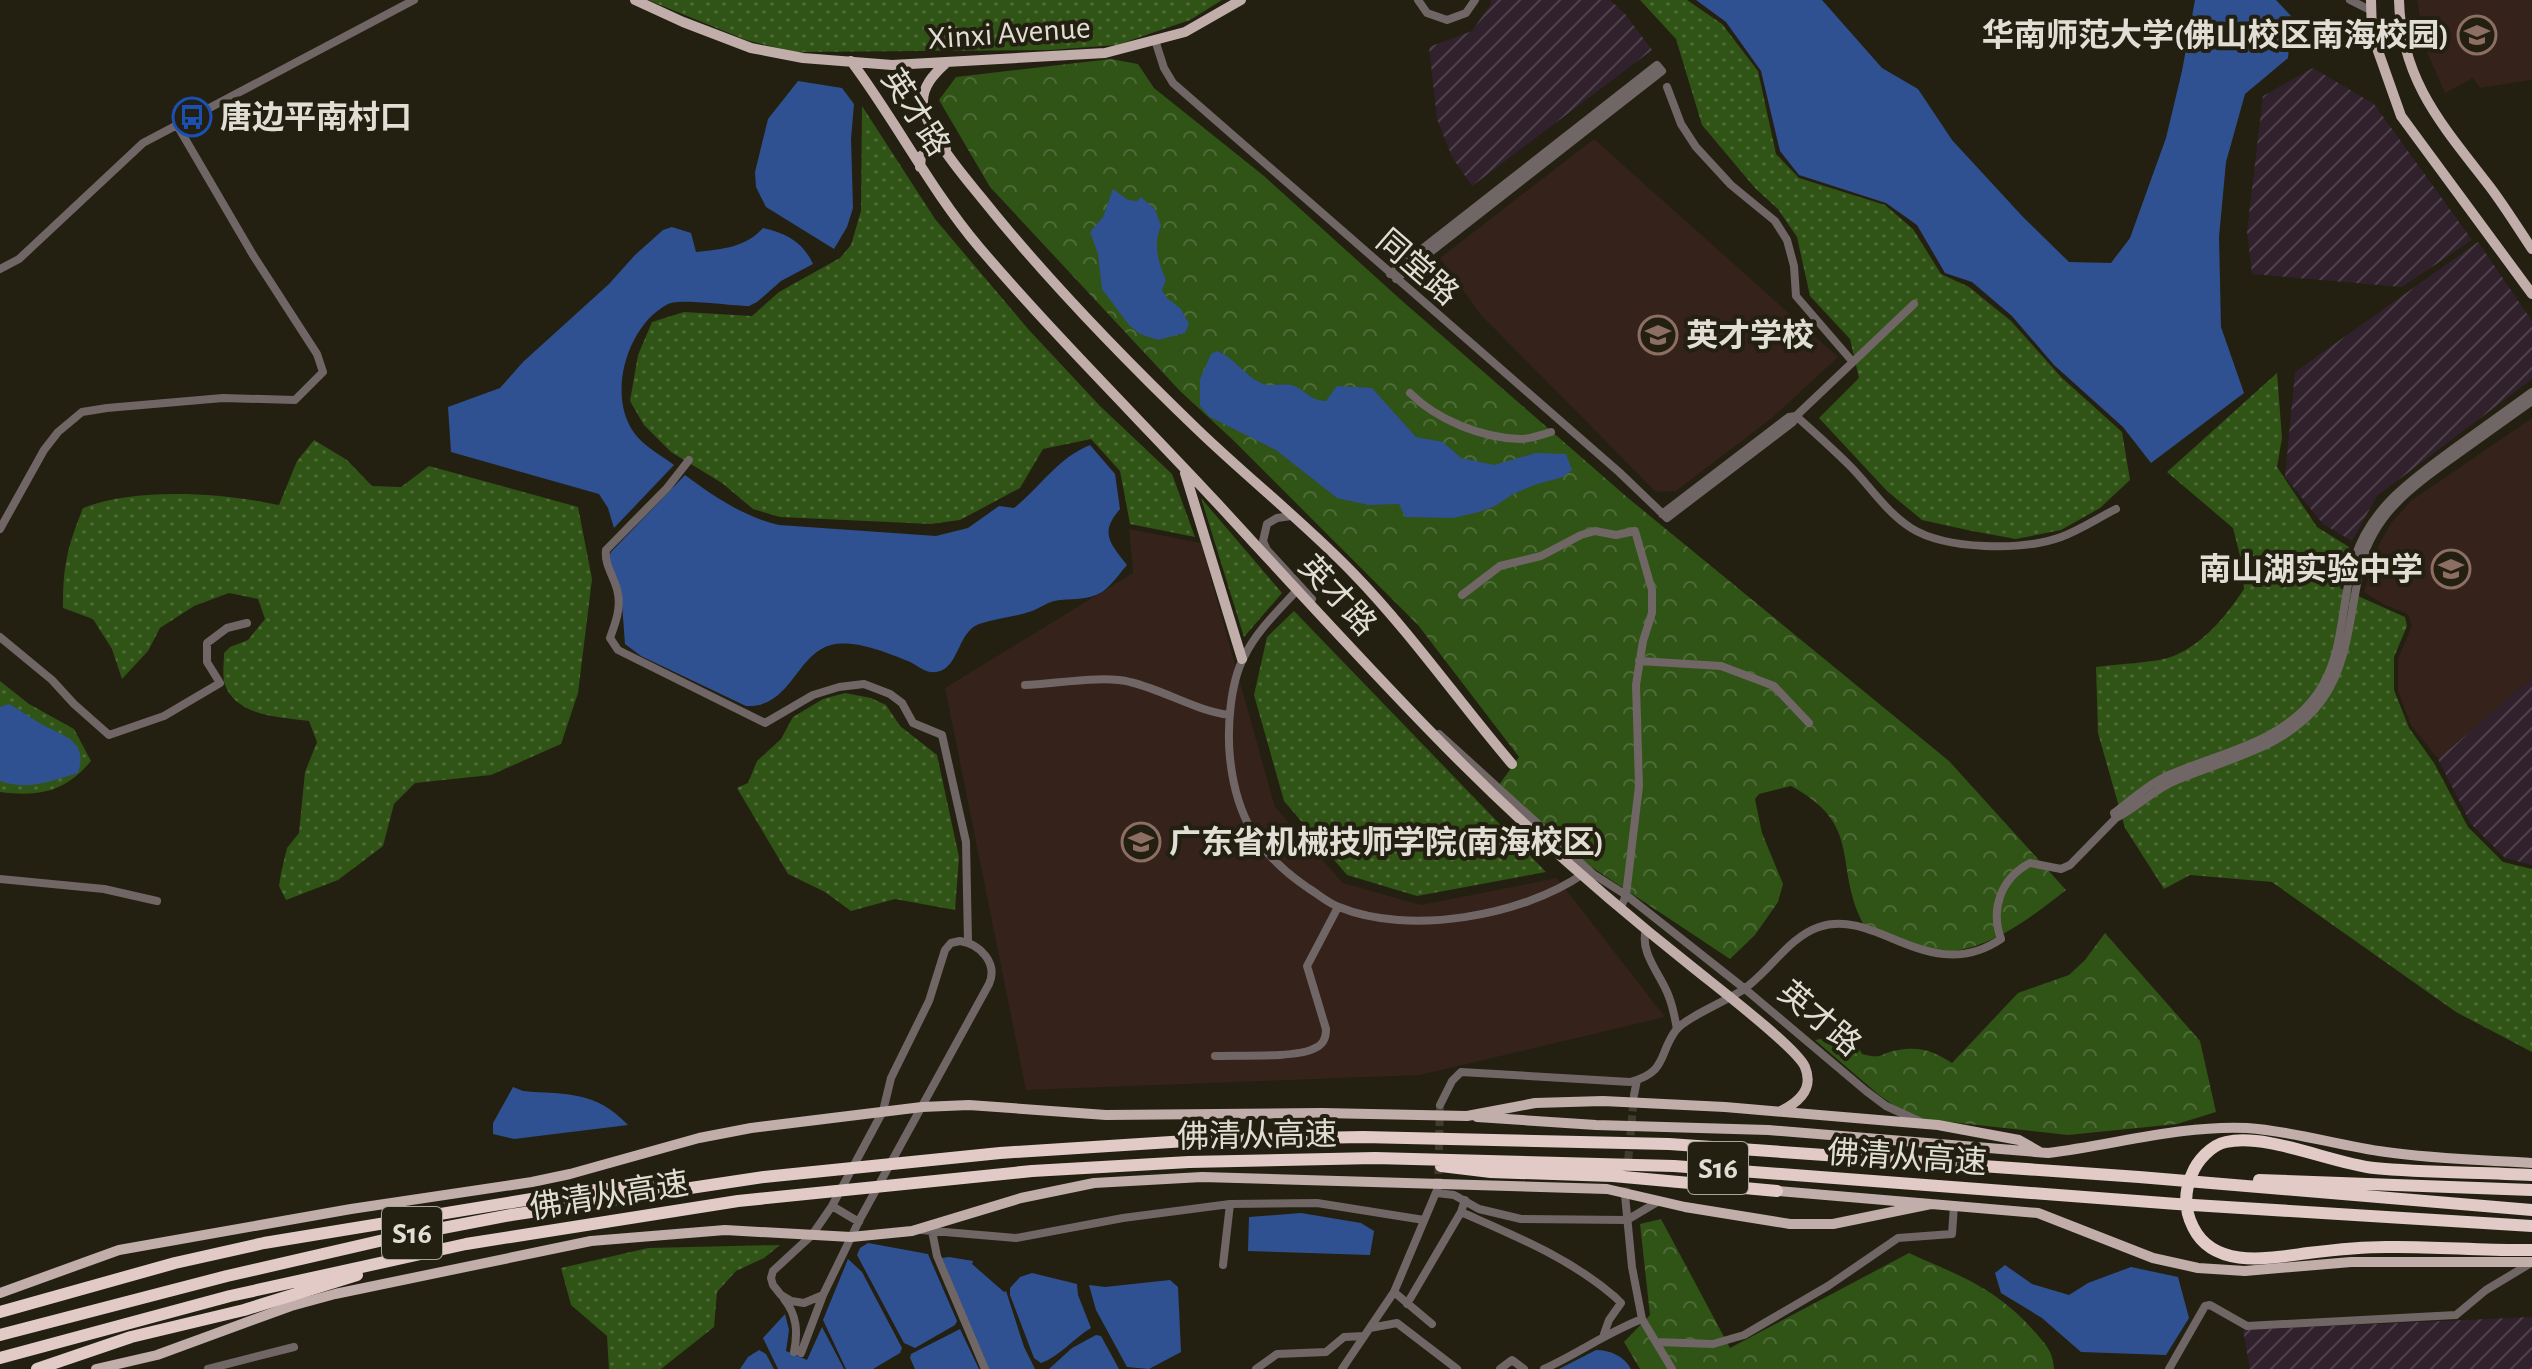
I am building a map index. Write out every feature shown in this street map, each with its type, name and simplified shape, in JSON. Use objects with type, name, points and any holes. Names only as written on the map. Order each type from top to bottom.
[{"type":"highway","name":"佛清从高速","points":[[0,1335],[227,1276],[401,1236],[511,1215],[734,1181],[914,1161],[1243,1138],[1474,1139],[1699,1146],[2139,1177],[2532,1210]]},
{"type":"highway","points":[[2532,1175],[2373,1168],[2258,1141],[2224,1142],[2205,1153],[2193,1171],[2185,1193],[2188,1218],[2197,1236],[2209,1246],[2229,1255],[2256,1260],[2385,1246],[2532,1250]]},
{"type":"highway","points":[[1395,1159],[1491,1172],[1613,1176],[1777,1191]]},
{"type":"highway","name":"佛清从高速","points":[[0,1358],[230,1296],[448,1247],[711,1204],[1032,1171],[1189,1162],[1395,1159],[1701,1167],[2165,1203],[2532,1226]]},
{"type":"highway","points":[[2139,1177],[2532,1190]]},
{"type":"highway","points":[[0,1312],[175,1263],[341,1228],[589,1191],[648,1184],[734,1181]]},
{"type":"highway","points":[[37,1369],[131,1337],[244,1310],[448,1247]]},
{"type":"main road","name":"Xinxi Avenue","points":[[635,0],[751,48],[803,58],[892,65],[1105,53],[1185,32],[1241,0]]},
{"type":"main road","points":[[2399,0],[2400,29],[2426,102],[2532,249]]},
{"type":"main road","points":[[2372,5],[2372,34],[2401,116],[2532,294]]},
{"type":"main road","name":"英才路","points":[[851,61],[920,167],[978,246],[1106,388],[1299,588],[1433,735],[1646,930],[1730,997],[1804,1063],[1808,1084],[1803,1096],[1796,1104],[1779,1112]]},
{"type":"main road","points":[[946,63],[931,77],[923,103],[930,125],[960,170],[1032,259],[1097,330],[1199,431],[1357,577],[1512,764]]},
{"type":"main road","points":[[920,167],[921,156],[926,152],[935,146],[946,149]]},
{"type":"main road","points":[[1184,467],[1242,659]]},
{"type":"main road","points":[[1467,1116],[1535,1103],[1603,1101],[1779,1112],[1926,1124],[2019,1140],[2040,1152]]},
{"type":"main road","points":[[0,1293],[119,1250],[545,1179],[699,1138],[751,1128],[922,1107],[969,1105],[1106,1115],[1322,1113],[1467,1116],[1596,1125],[1768,1130],[2040,1152],[2087,1148],[2177,1132],[2247,1128],[2386,1152],[2532,1163]]},
{"type":"main road","points":[[96,1369],[157,1355],[291,1306],[335,1294],[591,1241],[725,1230],[851,1237],[912,1231],[1021,1198],[1094,1183],[1202,1177],[1607,1189],[1790,1224],[1833,1224],[1931,1204]]},
{"type":"main road","points":[[1777,1191],[2038,1213],[2153,1258],[2198,1268],[2245,1271],[2351,1262],[2532,1262]]},
{"type":"street","points":[[0,269],[19,259],[143,143],[414,0]]},
{"type":"street","points":[[1418,0],[1427,13],[1447,20],[1466,13],[1475,0]]},
{"type":"street","points":[[2350,0],[2372,5]]},
{"type":"street","name":"同堂路","points":[[1155,40],[1164,68],[1173,83],[1619,472],[1664,516],[1789,417],[1796,416]]},
{"type":"street","points":[[1393,277],[1660,68]]},
{"type":"street","points":[[1667,87],[1681,124],[1705,158],[1731,185],[1775,221],[1787,240],[1794,266],[1796,296],[1852,361]]},
{"type":"street","points":[[0,529],[44,450],[58,432],[82,412],[223,398],[295,400],[323,372],[317,354],[253,255],[177,125]]},
{"type":"street","points":[[1914,304],[1796,416],[1850,466],[1888,509],[1912,529],[1954,542],[2009,548],[2046,542],[2069,534],[2116,509]]},
{"type":"street","points":[[1440,1105],[1452,1081],[1461,1072],[1637,1080],[1658,1068],[1677,1029],[1745,989],[1804,934],[1828,924],[1860,927],[1926,953],[1964,953],[1989,948],[2001,939],[1995,913],[2006,883],[2015,870],[2030,863],[2061,869],[2070,865],[2115,815],[2152,784],[2275,734],[2299,714],[2316,695],[2329,673],[2353,561],[2367,528],[2403,486],[2532,392]]},
{"type":"street","points":[[1410,393],[1426,409],[1460,425],[1491,434],[1522,440],[1551,432]]},
{"type":"street","points":[[2115,815],[2127,812],[2150,794],[2177,780],[2267,746],[2299,724],[2322,700],[2335,678],[2362,564],[2378,526],[2408,490],[2532,401]]},
{"type":"street","points":[[689,460],[667,488],[606,550],[605,558],[618,592],[619,607],[610,638],[618,650],[765,723],[813,695],[864,684],[890,694],[902,703],[913,723],[942,735],[966,842],[968,942]]},
{"type":"street","name":"英才路","points":[[1291,516],[1277,518],[1267,524],[1263,541],[1267,550],[1299,588],[1430,725],[1593,874],[1626,895],[1745,989],[1866,1091],[1886,1106],[1926,1124]]},
{"type":"street","points":[[1462,595],[1500,566],[1541,556],[1581,535],[1595,531],[1616,535],[1635,531],[1652,590],[1652,613],[1636,685],[1639,786],[1626,895],[1621,907]]},
{"type":"street","points":[[1299,588],[1265,623],[1242,659],[1229,715],[1232,774],[1245,819],[1257,842],[1286,873],[1338,907],[1412,921],[1476,916],[1513,907],[1557,890],[1583,874]]},
{"type":"street","points":[[0,637],[52,680],[109,735],[164,716],[220,683],[207,662],[207,643],[227,628],[247,623]]},
{"type":"street","points":[[1639,661],[1721,666],[1774,686],[1809,723]]},
{"type":"street","points":[[1025,685],[1128,681],[1207,712],[1229,715]]},
{"type":"street","points":[[0,879],[104,889],[157,901]]},
{"type":"street","points":[[1215,1056],[1304,1052],[1322,1044],[1326,1029],[1307,966],[1338,907]]},
{"type":"street","points":[[1646,930],[1644,937],[1649,958],[1670,998],[1677,1029]]},
{"type":"street","points":[[968,942],[992,964],[992,977],[922,1107],[851,1237],[798,1352],[792,1310],[773,1285],[773,1271],[812,1235],[832,1206],[883,1111],[891,1078],[929,1001],[945,950],[951,943],[968,942]]},
{"type":"street","points":[[1634,1095],[1637,1080]]},
{"type":"street","points":[[1344,1368],[1394,1292],[1437,1190],[1454,1195],[1479,1209],[1521,1219],[1627,1220],[1660,1200]]},
{"type":"street","points":[[1625,1195],[1632,1267],[1642,1319],[1672,1369]]},
{"type":"street","points":[[1407,1304],[1465,1200]]},
{"type":"street","points":[[912,1231],[1016,1238],[1123,1218],[1230,1204],[1317,1203],[1424,1220]]},
{"type":"street","points":[[1223,1265],[1230,1204]]},
{"type":"street","points":[[1656,1342],[1713,1344],[1744,1335],[1828,1286],[1898,1238],[1952,1234],[1954,1205]]},
{"type":"street","points":[[832,1206],[859,1222]]},
{"type":"street","points":[[1461,1212],[1540,1247],[1599,1283],[1621,1303],[1604,1334]]},
{"type":"street","points":[[932,1231],[937,1256],[985,1369]]},
{"type":"street","points":[[2169,1369],[2205,1306],[2210,1305],[2247,1326],[2456,1315],[2486,1290],[2532,1262]]},
{"type":"street","points":[[1394,1292],[1432,1324]]},
{"type":"street","points":[[781,1295],[797,1303],[823,1295]]},
{"type":"street","points":[[1544,1369],[1577,1354],[1604,1334],[1642,1319]]},
{"type":"street","points":[[1256,1369],[1277,1354],[1326,1352],[1344,1337],[1397,1323],[1457,1369]]},
{"type":"street","points":[[208,1369],[294,1347]]},
{"type":"street","points":[[1500,1369],[1512,1360],[1524,1369]]},
{"type":"shaded area","points":[[1490,0],[1610,0],[1625,14],[1652,50],[1472,186],[1452,157],[1437,119],[1429,47],[1472,31],[1491,4]]},
{"type":"shaded area","name":"华南师范大学(佛山校区南海校园)","points":[[2417,0],[2532,0],[2532,80],[2480,88],[2473,78],[2445,93],[2425,48]]},
{"type":"shaded area","points":[[2313,68],[2374,104],[2472,240],[2402,287],[2252,274],[2247,231],[2263,96]]},
{"type":"shaded area","name":"英才学校","points":[[1594,139],[1838,357],[1772,418],[1676,491],[1656,492],[1480,314],[1440,258]]},
{"type":"shaded area","points":[[2478,242],[2532,321],[2532,379],[2377,496],[2352,541],[2323,524],[2285,477],[2295,372]]},
{"type":"shaded area","name":"南山湖实验中学","points":[[2532,418],[2532,678],[2438,759],[2411,725],[2398,691],[2398,659],[2412,626],[2408,614],[2364,592],[2378,546],[2391,523],[2412,500]]},
{"type":"shaded area","name":"广东省机械技师学院(南海校区)","points":[[1129,529],[1201,543],[1275,807],[1343,883],[1421,905],[1557,878],[1665,1017],[1420,1075],[1026,1090],[945,688],[1133,573]]},
{"type":"shaded area","points":[[2532,678],[2532,865],[2505,858],[2471,824],[2438,759]]},
{"type":"shaded area","points":[[2532,1317],[2532,1369],[2250,1369],[2243,1330]]},
{"type":"green space","points":[[648,0],[1222,0],[1190,20],[1117,45],[1050,50],[794,52],[746,40]]},
{"type":"green space","points":[[1640,0],[1687,0],[1722,24],[1758,71],[1776,154],[1799,178],[1885,205],[1913,229],[1941,274],[1969,287],[2011,321],[2061,377],[2122,432],[2130,480],[2100,508],[2061,530],[2016,539],[1922,520],[1887,491],[1819,418],[1859,378],[1850,339],[1810,296],[1797,237],[1778,209],[1755,188],[1702,125],[1676,39]]},
{"type":"green space","points":[[1111,59],[1138,64],[1154,88],[1264,176],[1628,498],[1949,761],[2066,890],[2002,935],[1984,943],[1947,951],[1912,946],[1864,925],[1855,903],[1838,832],[1829,816],[1814,801],[1791,786],[1759,794],[1755,799],[1762,833],[1783,884],[1778,902],[1755,935],[1730,959],[1590,866],[1499,785],[1519,757],[1418,625],[1180,391],[990,187],[939,100],[956,77]]},
{"type":"green space","points":[[862,106],[935,219],[1029,330],[1100,406],[1172,474],[1195,537],[1130,524],[1120,471],[1091,439],[1043,449],[1020,488],[960,520],[931,524],[780,517],[753,509],[722,483],[671,452],[644,425],[630,401],[638,355],[652,322],[684,312],[752,316],[779,292],[840,258],[851,245],[861,211]]},
{"type":"green space","points":[[2277,373],[2282,438],[2277,467],[2317,527],[2349,547],[2340,588],[2405,617],[2407,626],[2394,657],[2394,690],[2409,728],[2434,763],[2468,827],[2503,862],[2532,869],[2532,1052],[2456,1012],[2272,882],[2190,875],[2164,889],[2125,828],[2098,733],[2096,667],[2155,661],[2183,652],[2213,629],[2244,589],[2233,528],[2167,472]]},
{"type":"green space","points":[[314,440],[347,460],[372,486],[401,487],[429,466],[578,507],[592,579],[578,693],[561,744],[491,775],[415,783],[394,804],[383,846],[338,880],[286,900],[279,886],[281,873],[287,848],[299,833],[305,772],[317,742],[309,721],[261,714],[249,709],[231,696],[225,685],[224,653],[230,647],[248,640],[265,619],[258,599],[229,593],[194,606],[160,628],[148,651],[122,679],[112,649],[93,619],[63,608],[64,580],[70,546],[83,508],[129,497],[180,494],[232,497],[279,505],[297,461]]},
{"type":"green space","points":[[1201,498],[1282,593],[1244,637]]},
{"type":"green space","points":[[1294,611],[1546,872],[1417,896],[1347,875],[1284,801],[1254,695],[1267,637]]},
{"type":"green space","points":[[0,681],[29,704],[74,729],[91,761],[71,780],[39,793],[0,792]]},
{"type":"green space","points":[[845,693],[871,698],[886,705],[900,726],[937,755],[959,857],[955,910],[895,899],[851,911],[825,892],[788,874],[737,788],[748,783],[757,761],[781,739],[793,717],[823,699]]},
{"type":"green space","points":[[2105,933],[2200,1041],[2216,1112],[2177,1124],[2068,1135],[1923,1119],[1879,1095],[1815,1040],[1851,1034],[1862,1054],[1878,1056],[1898,1050],[1920,1049],[1952,1063],[2018,993],[2069,975]]},
{"type":"green space","points":[[1661,1219],[1730,1348],[1909,1253],[1962,1277],[2006,1304],[2046,1345],[2054,1369],[1640,1369],[1624,1342],[1650,1315],[1640,1224]]},
{"type":"green space","points":[[780,1245],[764,1258],[736,1271],[717,1292],[714,1327],[661,1369],[609,1369],[607,1336],[571,1305],[561,1268],[648,1248]]},
{"type":"water","points":[[1696,0],[1822,0],[1882,68],[1918,89],[1952,140],[2069,262],[2111,263],[2130,238],[2166,138],[2195,0],[2276,0],[2292,17],[2288,58],[2245,94],[2226,162],[2219,237],[2221,327],[2244,393],[2151,463],[2123,427],[2054,365],[2012,316],[1972,282],[1945,273],[1917,225],[1886,203],[1799,175],[1780,151],[1761,71],[1726,22]]},
{"type":"water","points":[[798,81],[842,88],[854,104],[851,139],[853,208],[847,227],[834,249],[766,207],[756,187],[755,172],[768,119]]},
{"type":"water","points":[[1113,189],[1128,200],[1137,201],[1141,197],[1155,209],[1161,226],[1157,240],[1158,253],[1166,280],[1162,290],[1181,309],[1189,324],[1185,333],[1158,340],[1140,334],[1129,325],[1102,289],[1098,254],[1090,232],[1103,217]]},
{"type":"water","points":[[672,227],[691,233],[696,252],[732,246],[749,240],[763,228],[771,230],[799,244],[813,264],[781,281],[749,306],[674,302],[654,314],[641,328],[625,363],[622,401],[626,418],[635,434],[648,447],[674,465],[614,528],[608,508],[599,494],[451,452],[448,407],[500,388],[523,362],[609,284],[635,255],[663,230]]},
{"type":"water","points":[[1217,351],[1259,382],[1291,385],[1320,400],[1326,401],[1337,386],[1372,388],[1416,437],[1443,442],[1461,458],[1494,465],[1536,453],[1566,454],[1572,470],[1563,477],[1513,494],[1495,506],[1453,518],[1405,517],[1399,504],[1368,505],[1337,498],[1276,450],[1210,417],[1200,406],[1200,379],[1211,354]]},
{"type":"water","points":[[1090,445],[1115,474],[1120,509],[1110,525],[1109,538],[1127,565],[1097,595],[1054,601],[1026,613],[979,624],[965,636],[952,661],[940,671],[927,671],[871,648],[850,644],[831,645],[809,659],[773,699],[746,706],[641,656],[625,644],[621,590],[608,559],[611,552],[685,475],[741,511],[779,525],[936,536],[968,528],[999,506],[1014,508],[1058,465]]},
{"type":"water","points":[[9,704],[74,742],[80,755],[78,773],[30,785],[0,781],[0,707]]},
{"type":"water","points":[[513,1087],[523,1091],[580,1096],[604,1105],[628,1125],[514,1139],[493,1134],[493,1123]]},
{"type":"water","points":[[1301,1213],[1361,1223],[1374,1231],[1370,1255],[1248,1251],[1249,1217]]},
{"type":"water","points":[[868,1243],[928,1254],[957,1321],[955,1325],[915,1348],[904,1343],[857,1255],[860,1248]]},
{"type":"water","points":[[942,1258],[973,1261],[972,1264],[1006,1291],[1024,1347],[1035,1369],[988,1369]]},
{"type":"water","points":[[848,1259],[862,1272],[902,1348],[900,1353],[873,1369],[846,1369],[823,1320]]},
{"type":"water","points":[[2005,1265],[2032,1284],[2069,1295],[2088,1283],[2131,1267],[2178,1277],[2189,1318],[2166,1355],[2081,1352],[2042,1318],[2001,1293],[1995,1273]]},
{"type":"water","points":[[1032,1273],[1077,1284],[1091,1328],[1041,1363],[1034,1358],[1010,1295],[1010,1288],[1020,1277]]},
{"type":"water","points":[[1170,1280],[1178,1287],[1181,1352],[1149,1369],[1127,1367],[1096,1310],[1089,1285],[1105,1287]]},
{"type":"water","points":[[785,1314],[789,1330],[786,1351],[807,1360],[822,1327],[844,1369],[778,1369],[763,1338]]},
{"type":"water","points":[[960,1329],[979,1369],[915,1369],[911,1354]]},
{"type":"water","points":[[1096,1335],[1101,1336],[1119,1369],[1049,1369],[1072,1348]]},
{"type":"water","points":[[759,1350],[766,1354],[774,1369],[740,1369],[748,1357]]},
{"type":"water","points":[[1596,1350],[1616,1355],[1631,1369],[1559,1369]]},
{"type":"tunnel","points":[[1625,1195],[1634,1096]]},
{"type":"tunnel","points":[[1438,1186],[1440,1105]]},
{"type":"place","name":"华南师范大学(佛山校区南海校园)","points":[[2477,35]]},
{"type":"place","name":"唐边平南村口","points":[[192,117]]},
{"type":"place","name":"英才学校","points":[[1658,335]]},
{"type":"place","name":"南山湖实验中学","points":[[2451,569]]},
{"type":"place","name":"广东省机械技师学院(南海校区)","points":[[1141,842]]}]
